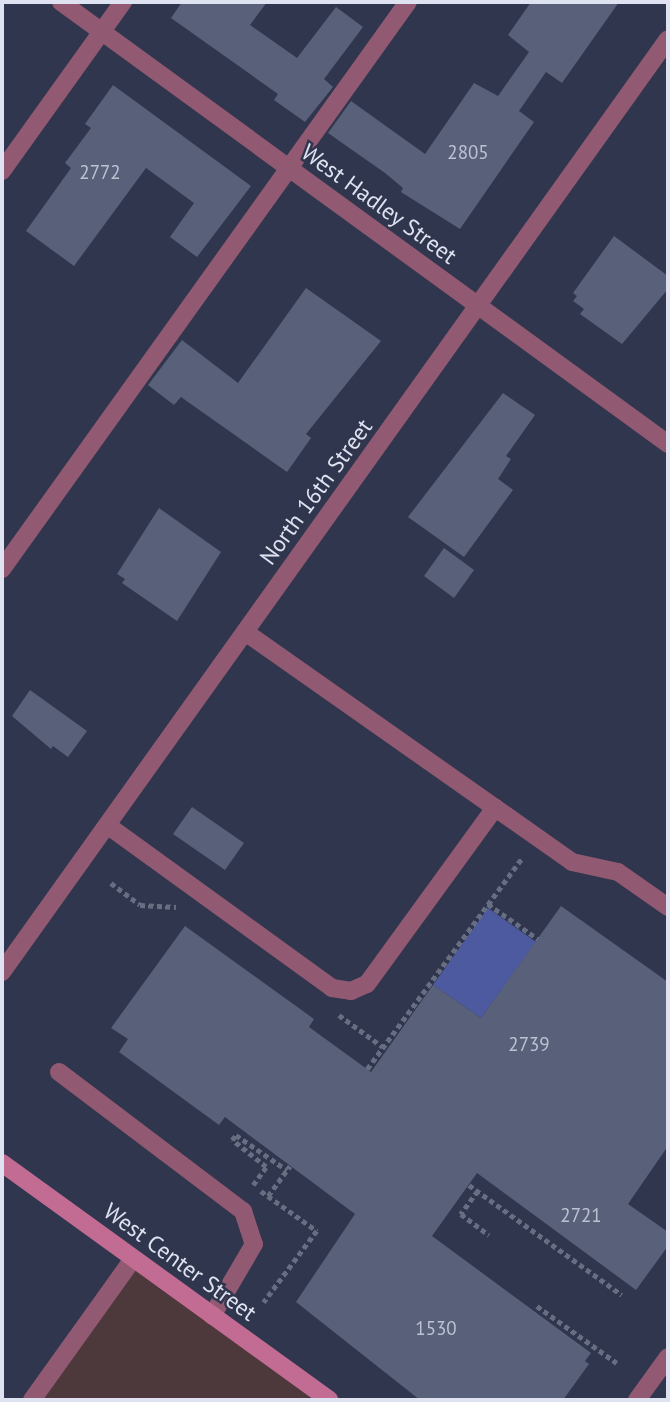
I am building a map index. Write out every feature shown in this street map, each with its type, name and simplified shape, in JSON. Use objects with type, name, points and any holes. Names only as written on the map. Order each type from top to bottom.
[{"type":"street","name":"West Hadley Street","points":[[61,2],[668,444]]},
{"type":"street","points":[[2,171],[123,2]]},
{"type":"street","points":[[2,569],[408,2]]},
{"type":"street","name":"North 16th Street","points":[[2,972],[668,39]]},
{"type":"street","points":[[245,632],[572,862],[618,872],[668,907]]},
{"type":"street","points":[[107,825],[332,988],[351,991],[367,984],[495,808]]},
{"type":"street","points":[[60,1072],[243,1211],[254,1244],[212,1316]]},
{"type":"street","name":"West Center Street","points":[[2,1163],[329,1400]]},
{"type":"street","points":[[32,1400],[133,1259]]},
{"type":"street","points":[[637,1400],[668,1357]]},
{"type":"path","points":[[367,1069],[537,837]]},
{"type":"path","points":[[488,904],[538,939]]},
{"type":"path","points":[[253,1185],[266,1167],[232,1140],[236,1135],[289,1168],[268,1196]]},
{"type":"path","points":[[469,1185],[622,1295]]},
{"type":"path","points":[[478,1191],[461,1214],[489,1235]]},
{"type":"path","points":[[537,1306],[617,1363]]},
{"type":"shaded area","points":[[488,908],[536,942],[481,1018],[433,985]]},
{"type":"shaded area","points":[[133,1259],[314,1389],[306,1400],[32,1400]]},
{"type":"building","points":[[182,2],[267,2],[250,25],[297,58],[336,7],[363,27],[324,79],[333,87],[305,122],[274,100],[278,94],[171,18]]},
{"type":"building","points":[[531,2],[619,2],[562,83],[546,72],[519,111],[534,122],[460,229],[401,192],[403,188],[385,173],[328,133],[351,101],[425,154],[474,83],[498,96],[529,52],[508,35]]},
{"type":"building","points":[[113,85],[251,186],[197,257],[170,237],[194,203],[146,168],[74,266],[26,231],[71,168],[65,163],[91,128],[85,124]]},
{"type":"building","points":[[614,236],[668,276],[668,289],[622,344],[580,314],[584,309],[573,301],[577,296],[573,293]]},
{"type":"building","points":[[306,288],[381,341],[306,434],[311,438],[287,472],[181,397],[174,405],[148,385],[182,340],[238,383]]},
{"type":"building","points":[[503,393],[535,415],[506,456],[511,459],[498,479],[513,490],[464,557],[408,517]]},
{"type":"building","points":[[159,508],[221,552],[177,621],[122,583],[125,579],[117,574]]},
{"type":"building","points":[[444,548],[474,570],[454,598],[424,576]]},
{"type":"building","points":[[30,690],[87,731],[68,757],[53,746],[51,749],[12,716]]},
{"type":"building","points":[[192,807],[244,843],[225,870],[173,834]]},
{"type":"building","points":[[561,906],[668,982],[668,1146],[628,1204],[668,1232],[668,1246],[636,1290],[477,1173],[432,1236],[591,1353],[585,1361],[589,1364],[563,1400],[420,1400],[296,1302],[355,1214],[225,1117],[219,1125],[119,1052],[128,1039],[111,1028],[185,926],[314,1019],[309,1027],[371,1072],[433,985],[481,1018]]}]
